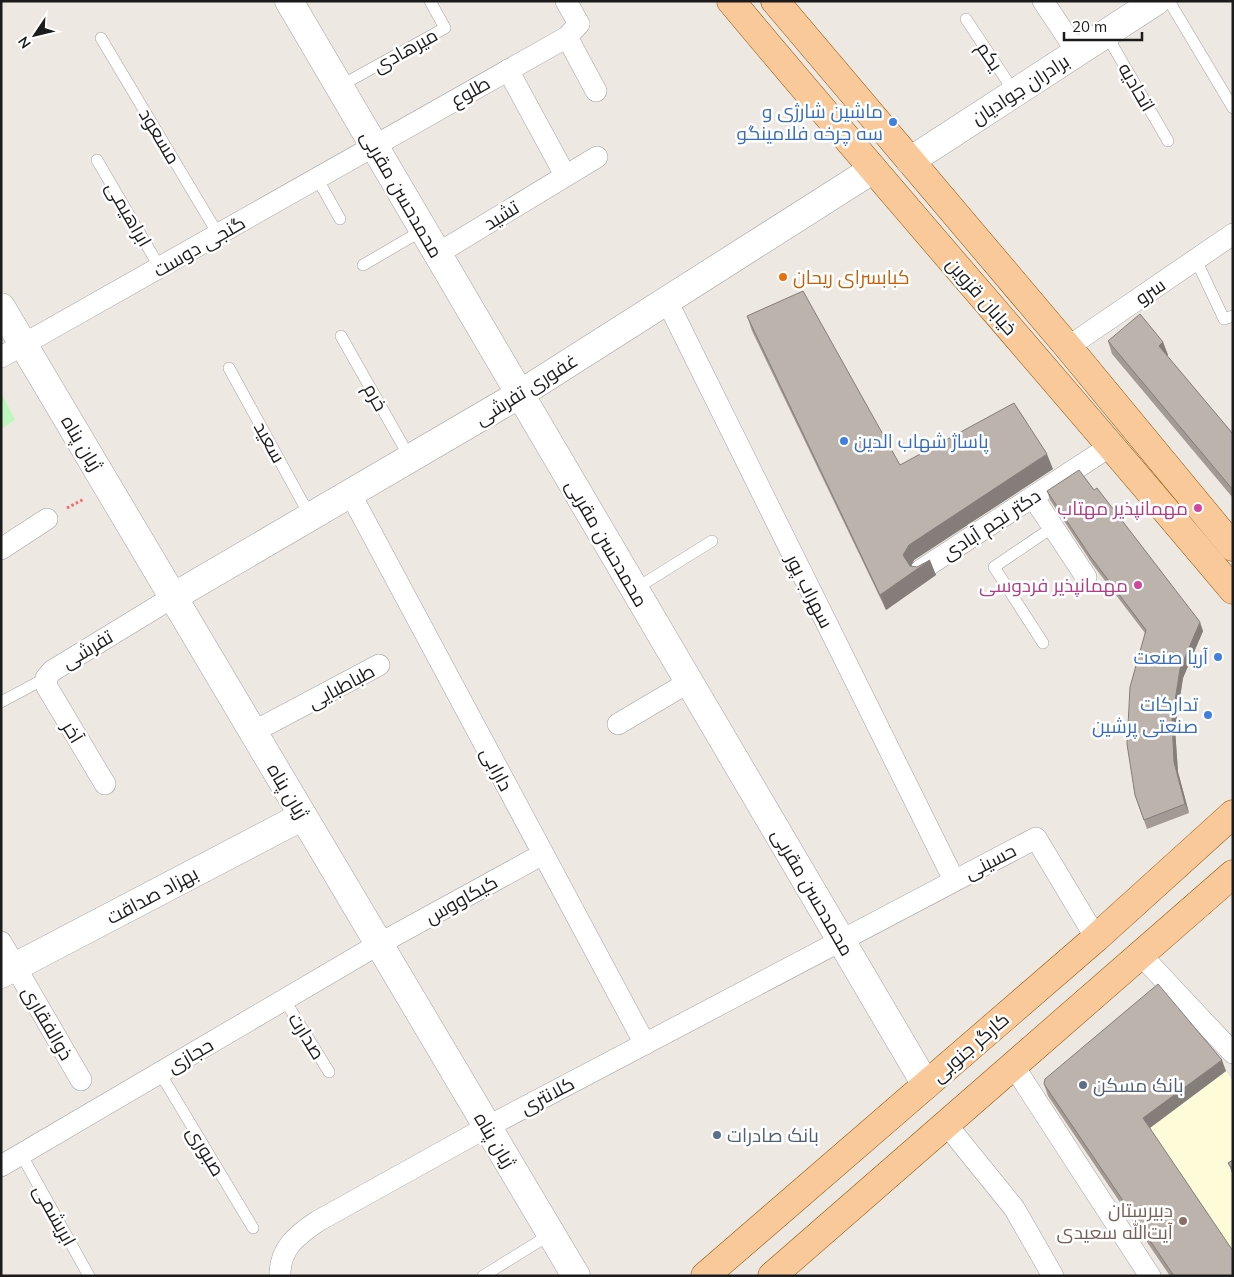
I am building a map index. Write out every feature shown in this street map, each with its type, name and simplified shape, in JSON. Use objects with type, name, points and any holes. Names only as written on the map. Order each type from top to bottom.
[{"type":"main road","name":"خیابان قزوین","points":[[731,1],[872,170],[1112,445],[1233,590]]},
{"type":"main road","name":"خیابان قزوین","points":[[775,1],[1068,347],[1233,547]]},
{"type":"main road","name":"کارگر جنوبی","points":[[705,1276],[1096,938],[1233,814]]},
{"type":"main road","points":[[772,1276],[1233,874]]},
{"type":"street","name":"محمدحسن مقربی","points":[[289,1],[926,1084]]},
{"type":"street","points":[[566,1],[579,24],[567,38],[596,91]]},
{"type":"street","points":[[1043,1],[1077,52]]},
{"type":"street","name":"برادران جوادیان","points":[[910,161],[1156,1]]},
{"type":"street","name":"طلوع","points":[[374,145],[567,38]]},
{"type":"street","points":[[508,70],[565,175]]},
{"type":"street","name":"گنجی دوست","points":[[13,351],[374,145]]},
{"type":"street","name":"تشید","points":[[437,254],[597,157]]},
{"type":"street","name":"غفوری تفرشی","points":[[173,597],[520,394],[872,170]]},
{"type":"street","name":"سرو","points":[[1068,347],[1233,234]]},
{"type":"street","name":"سهراب پور","points":[[667,301],[954,880]]},
{"type":"street","name":"ژیان پناه","points":[[1,307],[13,351],[107,485],[576,1276]]},
{"type":"street","name":"دکتر نجم آبادی","points":[[921,570],[1112,445]]},
{"type":"street","name":"دارابی","points":[[350,493],[645,1044]]},
{"type":"street","points":[[1034,497],[1086,576]]},
{"type":"street","points":[[1,549],[47,519]]},
{"type":"street","name":"تفرشی","points":[[46,678],[52,671],[173,597]]},
{"type":"street","name":"طباطبایی","points":[[253,732],[379,665]]},
{"type":"street","name":"آخر","points":[[46,678],[47,688],[105,784]]},
{"type":"street","points":[[618,724],[689,682]]},
{"type":"street","name":"بهزاد صداقت","points":[[8,970],[303,816]]},
{"type":"street","name":"حسینی","points":[[841,941],[1036,838],[1096,938]]},
{"type":"street","name":"کیکاووس","points":[[379,944],[542,854]]},
{"type":"street","name":"کلانتری","points":[[280,1276],[280,1265],[286,1249],[299,1234],[487,1126],[841,941]]},
{"type":"street","name":"ذوالفقاری","points":[[1,942],[8,970],[81,1080]]},
{"type":"street","name":"حجازی","points":[[1,1166],[379,944]]},
{"type":"street","points":[[1140,954],[1233,1053]]},
{"type":"street","points":[[1013,1065],[1150,1276]]},
{"type":"street","points":[[946,1124],[1014,1208],[1053,1276]]},
{"type":"lane","name":"میرهادی","points":[[339,86],[445,28],[430,1]]},
{"type":"lane","points":[[1170,1],[1233,108]]},
{"type":"lane","name":"یکم","points":[[966,19],[1015,93]]},
{"type":"lane","name":"اتحادیه","points":[[1106,34],[1168,141]]},
{"type":"lane","name":"مسعود","points":[[101,38],[218,234]]},
{"type":"lane","name":"ابراهیمی","points":[[97,160],[160,268]]},
{"type":"lane","points":[[317,178],[340,219]]},
{"type":"lane","points":[[363,265],[423,230]]},
{"type":"lane","points":[[1196,260],[1224,320],[1233,316]]},
{"type":"lane","name":"خرم","points":[[341,336],[410,458]]},
{"type":"lane","name":"سعید","points":[[229,368],[310,516]]},
{"type":"lane","points":[[1043,643],[994,567],[1053,527]]},
{"type":"lane","points":[[634,589],[712,541]]},
{"type":"lane","name":"تفرشی","points":[[1,702],[46,678]]},
{"type":"lane","name":"صدارت","points":[[284,999],[329,1072]]},
{"type":"lane","name":"صبوری","points":[[160,1073],[253,1228]]},
{"type":"lane","name":"ابریشمی","points":[[21,1154],[89,1276]]},
{"type":"lane","points":[[483,1276],[551,1234]]},
{"type":"path","points":[[47,519],[107,485]]},
{"type":"shaded area","name":"دبیرستان آیت‌الله سعیدی","points":[[1226,1071],[1233,1081],[1233,1276],[1097,1167]]},
{"type":"green space","points":[[1,392],[15,420],[1,429]]},
{"type":"building","name":"پاساژ شهاب الدین","points":[[803,291],[900,465],[1014,403],[1047,454],[909,545],[903,555],[910,566],[917,567],[930,560],[880,595],[747,316]]},
{"type":"building","points":[[1140,314],[1163,342],[1159,346],[1233,434],[1233,490],[1108,341]]},
{"type":"building","points":[[1079,470],[1094,490],[1097,488],[1200,622],[1180,669],[1172,720],[1174,762],[1185,804],[1144,820],[1135,795],[1127,744],[1130,687],[1146,630],[1090,556],[1047,491]]},
{"type":"building","points":[[1158,984],[1222,1060],[1143,1118],[1233,1251],[1233,1276],[1174,1276],[1044,1084],[1045,1079]]},
{"type":"building","points":[[1233,1160],[1233,1170],[1228,1163]]},
{"type":"place","name":"ماشین شارژی و سه چرخه فلامینگو","points":[[893,122]]},
{"type":"place","name":"کبابسرای ریحان","points":[[783,277]]},
{"type":"place","name":"پاساژ شهاب الدین","points":[[844,441]]},
{"type":"place","name":"مهمانپذیر مهتاب","points":[[1198,508]]},
{"type":"place","name":"مهمانپذیر فردوسی","points":[[1138,585]]},
{"type":"place","name":"آریا صنعت","points":[[1218,657]]},
{"type":"place","name":"تدارکات صنعتی پرشین","points":[[1208,715]]},
{"type":"place","name":"بانک مسکن","points":[[1083,1085]]},
{"type":"place","name":"بانک صادرات","points":[[717,1135]]},
{"type":"place","name":"دبیرستان آیت‌الله سعیدی","points":[[1183,1221]]}]
